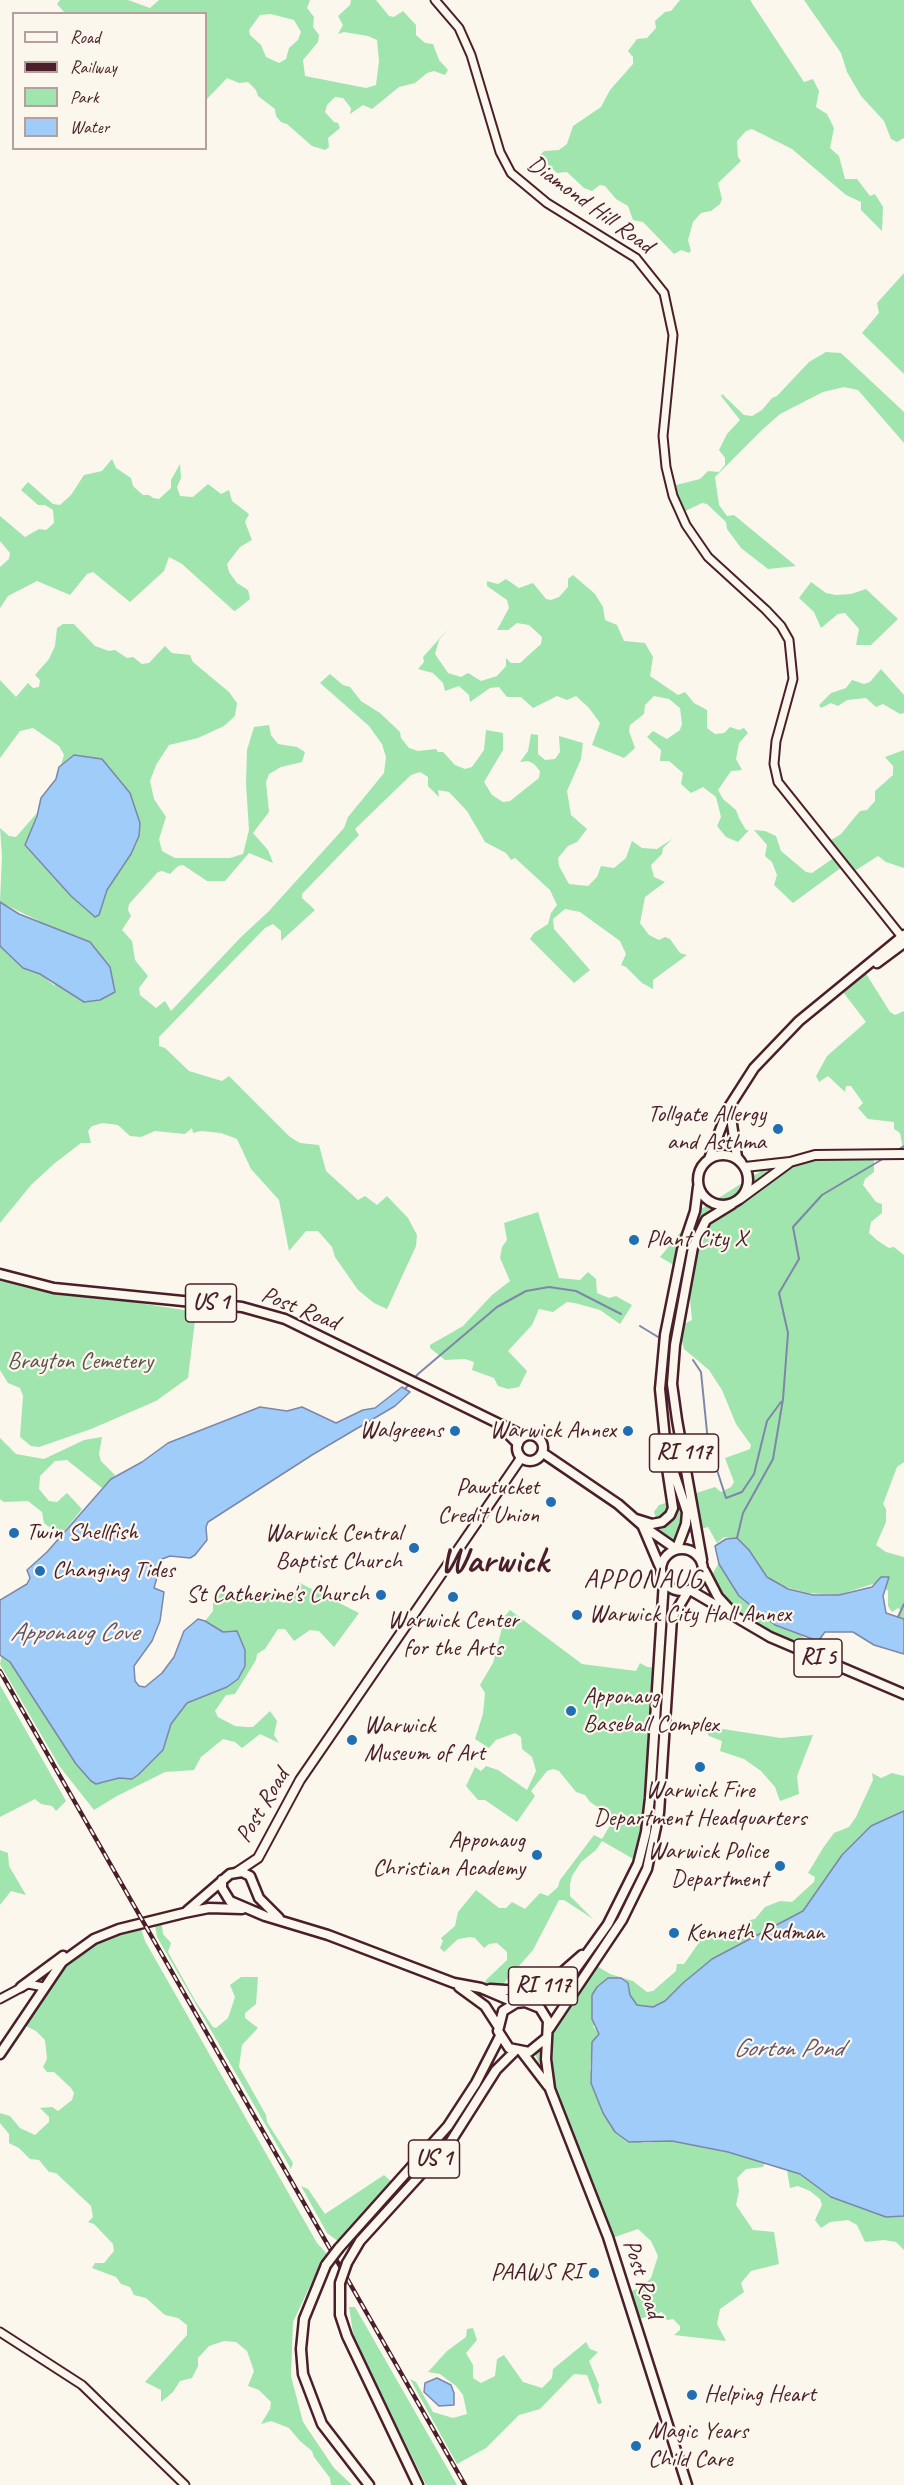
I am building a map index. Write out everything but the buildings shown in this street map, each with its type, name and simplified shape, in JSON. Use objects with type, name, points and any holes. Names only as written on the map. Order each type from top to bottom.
[{"type":"main road","points":[[790,1162],[736,1202],[724,1206],[707,1201],[698,1187],[700,1168],[709,1159],[729,1107],[754,1068],[799,1021],[903,939]]},
{"type":"main road","points":[[729,1107],[737,1156],[743,1165],[748,1184],[736,1202]]},
{"type":"main road","points":[[709,1159],[725,1155],[743,1165],[790,1162],[815,1155],[904,1154]]},
{"type":"main road","name":"RI 117","points":[[660,1568],[668,1553],[677,1549],[687,1524],[687,1512],[666,1449],[660,1389],[665,1335],[682,1250],[695,1211],[698,1187]]},
{"type":"main road","name":"RI 117","points":[[702,1560],[672,1384],[675,1345],[693,1247],[706,1220],[736,1202]]},
{"type":"main road","name":"Post Road","points":[[0,1274],[54,1288],[242,1307],[285,1319],[524,1436]]},
{"type":"main road","name":"Post Road","points":[[498,1424],[518,1444]]},
{"type":"main road","points":[[521,1458],[518,1444],[524,1436]]},
{"type":"main road","name":"US 1","points":[[521,1458],[532,1461],[541,1456],[544,1447],[538,1437],[524,1436]]},
{"type":"main road","points":[[636,1519],[652,1524],[662,1522],[670,1515],[673,1508],[665,1467],[666,1449]]},
{"type":"main road","name":"US 1","points":[[541,1456],[592,1485],[643,1526],[677,1549],[692,1550],[702,1560]]},
{"type":"main road","name":"Post Road","points":[[454,1983],[279,1918],[265,1916],[230,1901],[222,1888],[222,1880],[258,1858],[300,1780],[521,1458]]},
{"type":"main road","name":"US 1","points":[[521,2002],[561,1988],[625,1895],[638,1864],[646,1832],[664,1581],[643,1526]]},
{"type":"main road","points":[[664,1581],[679,1591],[689,1590],[700,1582],[704,1570],[702,1560]]},
{"type":"main road","name":"RI 5","points":[[704,1570],[718,1597],[736,1616]]},
{"type":"main road","name":"Post Road","points":[[687,2485],[608,2237],[550,2089],[545,2039],[548,2030],[622,1920],[647,1869],[659,1813],[672,1618],[689,1590]]},
{"type":"main road","name":"RI 5","points":[[689,1590],[770,1637],[904,1694]]},
{"type":"main road","name":"Post Road","points":[[237,1872],[250,1876],[259,1898],[279,1918]]},
{"type":"main road","name":"RI 117","points":[[184,1913],[222,1880]]},
{"type":"main road","name":"RI 117","points":[[0,2054],[62,1962],[80,1947],[119,1929],[184,1913],[225,1907],[265,1916]]},
{"type":"main road","points":[[21,1987],[80,1947]]},
{"type":"main road","name":"RI 117","points":[[454,1983],[481,1988],[522,1991],[539,1987],[560,1975],[591,1947]]},
{"type":"main road","name":"RI 117","points":[[454,1983],[485,2006],[498,2026]]},
{"type":"main road","points":[[481,1988],[533,2004],[545,2014],[548,2030]]},
{"type":"main road","points":[[500,2036],[498,2026],[504,2011],[521,2002]]},
{"type":"main road","name":"US 1","points":[[369,2485],[322,2424],[303,2374],[301,2349],[304,2319],[326,2265],[448,2126],[476,2083],[500,2036]]},
{"type":"main road","name":"Post Road","points":[[500,2036],[503,2042],[518,2051],[550,2089]]},
{"type":"main road","name":"US 1","points":[[418,2485],[346,2336],[340,2315],[340,2283],[347,2263],[360,2241],[451,2141],[496,2070],[518,2051],[535,2049],[545,2039]]},
{"type":"street","name":"Diamond Hill Road","points":[[435,0],[459,28],[471,55],[500,153],[510,173],[547,203],[636,258],[664,293],[673,335],[663,436],[666,467],[673,496],[686,525],[708,557],[766,610],[781,626],[789,640],[793,679],[776,741],[774,764],[778,782],[903,939]]},
{"type":"street","points":[[0,1999],[28,1984],[44,1988]]},
{"type":"street","points":[[0,2332],[82,2385],[185,2485]]},
{"type":"green space","points":[[60,0],[128,0],[150,8],[159,0],[310,0],[307,8],[314,17],[313,27],[319,35],[318,42],[303,60],[305,76],[366,88],[376,85],[379,61],[377,40],[344,32],[338,34],[343,25],[338,16],[350,5],[351,0],[376,0],[389,16],[394,17],[403,11],[416,25],[416,35],[425,43],[433,44],[439,60],[448,70],[445,75],[434,71],[427,73],[415,83],[399,87],[372,109],[363,105],[350,114],[351,108],[343,98],[335,97],[327,105],[325,112],[334,122],[338,123],[340,128],[328,138],[329,147],[325,150],[312,146],[287,124],[281,122],[276,116],[275,109],[258,96],[256,90],[248,82],[239,83],[227,78],[207,99],[207,12],[64,12],[57,4]],"holes":[[[271,14],[294,20],[301,32],[298,40],[289,48],[286,59],[279,63],[266,57],[261,45],[250,35],[249,30],[260,15]]]},
{"type":"green space","points":[[680,0],[750,0],[804,82],[813,79],[819,91],[816,107],[827,114],[834,128],[830,148],[839,156],[845,179],[857,179],[870,196],[875,194],[883,207],[882,231],[861,210],[861,202],[846,195],[792,149],[752,129],[746,131],[737,141],[738,157],[741,161],[718,183],[722,199],[720,204],[711,211],[701,213],[693,222],[688,240],[691,251],[689,253],[681,250],[674,254],[643,222],[633,220],[628,206],[616,199],[605,186],[600,185],[592,191],[584,188],[567,172],[557,173],[539,156],[544,151],[559,150],[567,144],[573,126],[601,107],[610,90],[633,64],[633,57],[628,51],[637,39],[647,38],[656,28],[655,21],[665,12],[671,11]]},
{"type":"green space","points":[[804,0],[904,0],[904,138],[897,142],[891,139],[884,121],[861,96],[847,72],[841,53]]},
{"type":"green space","points":[[904,273],[904,374],[862,333],[879,313],[877,303]]},
{"type":"green space","points":[[826,352],[841,353],[904,412],[904,443],[858,390],[844,387],[823,392],[780,414],[763,429],[715,477],[719,505],[727,516],[734,515],[796,566],[768,569],[741,548],[727,529],[726,522],[707,504],[702,503],[681,513],[672,486],[700,479],[708,471],[719,472],[725,465],[725,458],[719,450],[727,434],[740,420],[721,396],[722,394],[744,415],[752,416],[777,396],[809,362]]},
{"type":"green space","points":[[112,459],[116,468],[131,478],[133,486],[143,495],[153,498],[159,499],[171,488],[171,480],[180,464],[181,478],[177,487],[180,496],[193,497],[208,484],[221,494],[229,490],[232,501],[249,514],[245,522],[252,540],[240,547],[227,564],[229,572],[237,583],[248,590],[250,599],[235,611],[233,610],[182,564],[169,557],[164,571],[130,602],[93,572],[87,574],[70,595],[37,581],[8,596],[0,608],[0,567],[9,559],[10,553],[0,541],[0,516],[25,537],[39,529],[46,530],[54,523],[53,510],[45,505],[38,505],[21,490],[28,482],[53,504],[60,505],[71,495],[84,475],[102,471]]},
{"type":"green space","points":[[573,575],[595,594],[603,607],[605,620],[617,625],[624,641],[645,643],[653,657],[650,676],[678,695],[685,692],[694,703],[707,710],[707,728],[715,734],[724,733],[730,727],[739,730],[744,728],[748,733],[739,743],[736,759],[742,770],[731,771],[718,790],[723,799],[736,810],[746,830],[749,830],[738,842],[726,837],[717,826],[721,817],[716,797],[703,787],[691,793],[681,784],[683,773],[669,761],[660,761],[661,750],[647,737],[653,731],[667,739],[680,730],[682,724],[680,708],[669,699],[654,696],[645,705],[644,714],[630,725],[629,731],[635,748],[624,758],[592,745],[600,723],[576,696],[567,700],[557,696],[533,708],[521,697],[507,697],[499,687],[490,688],[470,702],[469,695],[459,686],[445,691],[443,683],[433,673],[418,669],[424,662],[423,657],[448,629],[439,640],[435,654],[448,673],[461,677],[468,673],[481,681],[497,676],[506,666],[506,658],[511,663],[520,663],[541,644],[542,637],[529,625],[517,623],[508,630],[497,630],[509,608],[507,600],[487,586],[487,581],[498,584],[506,579],[519,588],[533,583],[546,599],[551,600],[559,597],[568,587],[568,579]]},
{"type":"green space","points":[[811,582],[826,593],[836,595],[851,594],[866,589],[898,619],[871,645],[856,645],[859,629],[845,613],[838,614],[821,628],[814,612],[799,598]]},
{"type":"green space","points":[[63,624],[74,624],[95,646],[109,651],[115,650],[127,658],[133,657],[142,664],[149,663],[165,646],[172,653],[190,655],[193,662],[229,692],[237,703],[235,716],[224,726],[198,738],[169,745],[156,765],[150,781],[154,799],[166,817],[159,839],[162,851],[175,858],[230,858],[243,854],[249,830],[246,784],[247,750],[254,727],[269,725],[271,735],[278,744],[297,747],[305,752],[302,762],[281,767],[269,774],[266,782],[269,812],[253,833],[268,850],[273,863],[249,853],[225,881],[207,881],[183,865],[178,866],[170,874],[158,872],[129,904],[128,910],[131,916],[122,930],[132,941],[135,960],[148,976],[139,988],[140,995],[156,1008],[165,1001],[171,1011],[269,911],[344,828],[348,817],[384,773],[386,757],[382,744],[369,726],[320,683],[330,674],[343,685],[350,687],[361,701],[380,713],[400,732],[401,738],[409,748],[418,751],[436,749],[438,752],[443,752],[455,765],[465,769],[472,767],[484,750],[486,730],[503,733],[503,750],[484,782],[492,795],[503,802],[510,801],[539,778],[540,771],[534,764],[528,761],[520,762],[528,751],[531,734],[538,735],[538,754],[545,760],[555,759],[560,752],[559,736],[583,743],[581,759],[567,791],[571,815],[587,829],[577,842],[568,846],[558,858],[559,866],[569,884],[588,886],[597,877],[601,866],[614,868],[626,858],[632,841],[642,848],[657,849],[672,839],[651,865],[654,877],[665,882],[645,897],[640,923],[649,935],[659,940],[665,937],[670,939],[680,953],[687,955],[653,980],[653,989],[621,965],[626,954],[620,941],[580,912],[565,909],[553,919],[554,929],[590,970],[574,983],[530,939],[534,933],[548,924],[551,913],[557,905],[550,890],[515,858],[511,860],[506,853],[485,842],[467,811],[449,792],[438,790],[439,797],[428,786],[428,777],[420,772],[411,775],[355,829],[359,835],[302,894],[302,898],[315,910],[281,941],[281,931],[273,924],[265,928],[159,1037],[159,1046],[165,1048],[189,1071],[222,1081],[229,1076],[290,1137],[300,1143],[319,1145],[326,1171],[358,1200],[365,1196],[377,1205],[387,1196],[408,1218],[417,1235],[416,1246],[387,1309],[374,1303],[358,1290],[335,1257],[332,1247],[318,1231],[306,1231],[289,1251],[279,1200],[251,1169],[237,1139],[221,1133],[201,1131],[193,1133],[192,1128],[185,1134],[155,1131],[141,1137],[130,1136],[118,1125],[103,1123],[92,1126],[88,1131],[91,1143],[81,1143],[55,1163],[31,1185],[0,1223],[0,946],[23,968],[40,974],[55,986],[41,922],[0,902],[2,856],[0,828],[9,836],[16,837],[37,813],[25,846],[71,896],[99,915],[107,890],[131,854],[139,836],[140,823],[130,793],[102,759],[69,758],[61,765],[64,755],[59,746],[33,728],[20,731],[0,758],[0,680],[16,697],[28,683],[33,688],[39,687],[40,680],[35,675],[49,659],[55,646],[57,628]]},
{"type":"green space","points":[[881,669],[904,695],[904,713],[900,714],[883,704],[876,707],[866,698],[847,700],[838,706],[831,703],[821,708],[819,705],[831,693],[846,688],[852,680],[864,684],[870,682]]},
{"type":"green space","points":[[904,750],[904,868],[886,862],[878,856],[850,874],[842,867],[793,903],[774,885],[777,875],[772,862],[765,856],[767,845],[754,830],[765,831],[776,836],[781,851],[806,872],[812,873],[835,857],[826,843],[841,834],[860,811],[867,810],[875,801],[875,791],[893,775],[893,766],[885,757]]},
{"type":"green space","points":[[865,972],[890,1012],[895,1015],[904,1011],[904,1154],[900,1133],[894,1129],[894,1122],[868,1119],[858,1108],[863,1103],[851,1086],[846,1086],[845,1092],[828,1076],[819,1082],[816,1076],[827,1056],[866,1022],[840,988]]},
{"type":"green space","points":[[874,1155],[874,1172],[865,1179],[863,1185],[876,1202],[882,1204],[882,1213],[871,1222],[869,1233],[889,1248],[894,1247],[904,1255],[904,1462],[897,1467],[883,1504],[886,1509],[886,1522],[876,1545],[886,1552],[904,1557],[904,1619],[898,1618],[901,1610],[898,1608],[892,1612],[888,1606],[888,1591],[879,1582],[838,1595],[808,1593],[778,1585],[764,1573],[738,1539],[724,1537],[717,1543],[708,1527],[688,1533],[667,1545],[646,1528],[656,1518],[654,1512],[659,1505],[715,1487],[721,1492],[731,1487],[734,1482],[725,1458],[750,1449],[751,1445],[736,1424],[722,1390],[709,1370],[684,1349],[679,1329],[692,1320],[690,1299],[682,1275],[672,1264],[660,1257],[698,1211],[766,1168],[785,1160]]},
{"type":"green space","points":[[538,1212],[559,1278],[580,1280],[588,1272],[596,1279],[597,1293],[609,1298],[616,1296],[632,1305],[620,1324],[600,1310],[575,1303],[567,1302],[553,1312],[539,1309],[532,1325],[508,1351],[527,1371],[519,1387],[508,1389],[498,1386],[494,1378],[472,1370],[474,1362],[465,1359],[445,1360],[430,1348],[430,1345],[463,1326],[492,1295],[510,1281],[500,1258],[502,1247],[507,1240],[504,1223]]},
{"type":"green space","name":"Brayton Cemetery","points":[[0,1281],[196,1312],[188,1378],[156,1401],[91,1429],[39,1447],[31,1446],[20,1437],[23,1396],[20,1388],[8,1383],[0,1370]]},
{"type":"green space","points":[[102,1437],[99,1454],[101,1461],[115,1475],[102,1488],[67,1460],[55,1461],[40,1476],[39,1489],[49,1501],[57,1502],[67,1493],[82,1509],[60,1536],[44,1523],[42,1512],[28,1501],[4,1502],[0,1499],[0,1438],[16,1454],[44,1459],[84,1440]]},
{"type":"green space","points":[[720,1561],[789,1627],[806,1639],[816,1639],[824,1634],[814,1655],[769,1637],[705,1587]]},
{"type":"green space","points":[[300,1583],[359,1613],[334,1647],[319,1631],[310,1630],[294,1641],[285,1629],[278,1629],[265,1649],[257,1654],[256,1660],[235,1694],[226,1695],[215,1711],[218,1717],[235,1726],[253,1727],[270,1711],[277,1721],[274,1735],[279,1743],[260,1734],[242,1748],[235,1742],[223,1739],[201,1757],[194,1770],[165,1772],[94,1810],[60,1767],[0,1664],[2,1654],[10,1662],[76,1764],[91,1781],[102,1783],[119,1778],[132,1779],[163,1750],[171,1724],[187,1703],[209,1693],[237,1631],[223,1632],[205,1621],[213,1611],[213,1602],[221,1593],[230,1596],[236,1593],[250,1596],[259,1592],[284,1603],[293,1597]]},
{"type":"green space","points":[[510,1610],[582,1664],[636,1671],[640,1663],[647,1667],[662,1668],[664,1672],[651,1831],[642,1864],[602,1841],[596,1850],[581,1862],[570,1884],[570,1896],[593,1919],[564,1900],[559,1900],[533,1950],[491,1998],[480,1992],[486,1980],[507,1960],[507,1952],[497,1943],[489,1944],[484,1948],[475,1938],[470,1937],[458,1939],[444,1952],[440,1948],[443,1941],[441,1938],[455,1926],[458,1912],[476,1890],[499,1908],[506,1908],[512,1902],[525,1909],[540,1893],[548,1896],[558,1887],[560,1880],[594,1835],[602,1839],[612,1822],[610,1815],[590,1802],[585,1795],[576,1792],[559,1771],[553,1769],[547,1771],[531,1791],[535,1796],[517,1822],[485,1800],[478,1800],[466,1786],[475,1767],[481,1771],[486,1766],[498,1770],[527,1790],[536,1771],[532,1757],[522,1749],[521,1737],[515,1733],[496,1740],[489,1748],[475,1739],[483,1714],[485,1693],[480,1685],[493,1663],[505,1616]]},
{"type":"green space","points":[[0,1685],[66,1801],[56,1811],[52,1806],[41,1804],[35,1799],[0,1817]]},
{"type":"green space","points":[[700,1721],[716,1728],[781,1738],[813,1735],[797,1776],[799,1794],[780,1801],[775,1787],[761,1771],[744,1759],[720,1751],[722,1741],[709,1736]]},
{"type":"green space","points":[[872,1773],[881,1778],[892,1773],[904,1776],[904,1811],[871,1826],[842,1855],[803,1911],[792,1919],[769,1927],[683,1983],[665,2001],[653,2007],[637,2005],[630,1995],[629,1986],[593,2026],[599,2034],[592,2043],[590,2070],[642,2143],[672,2141],[728,2152],[765,2163],[763,2167],[746,2169],[737,2178],[739,2191],[736,2205],[753,2230],[774,2232],[779,2264],[751,2271],[741,2283],[744,2292],[720,2309],[717,2324],[726,2341],[674,2335],[680,2330],[680,2326],[673,2319],[667,2320],[662,2312],[636,2320],[626,2293],[640,2288],[651,2278],[658,2256],[651,2241],[638,2229],[609,2239],[534,2051],[592,1963],[610,1974],[633,1981],[647,1992],[653,1991],[676,1971],[677,1964],[684,1964],[707,1931],[744,1931],[750,1920],[755,1919],[765,1907],[780,1901],[792,1902],[814,1882],[815,1877],[808,1873],[834,1833],[849,1827],[856,1817],[873,1780]]},
{"type":"green space","points":[[0,1850],[8,1853],[9,1866],[26,1895],[11,1891],[0,1905]]},
{"type":"green space","points":[[161,1918],[163,1934],[171,1943],[168,1952],[213,2027],[216,2028],[228,2018],[235,1997],[230,1985],[241,1977],[258,1977],[256,2004],[245,2013],[245,2018],[258,2028],[242,2045],[239,2067],[266,2115],[267,2122],[293,2163],[291,2169],[157,1937],[154,1920]]},
{"type":"green space","points":[[140,1925],[145,1941],[293,2201],[317,2243],[328,2255],[318,2269],[293,2322],[291,2376],[303,2422],[334,2468],[352,2485],[331,2485],[330,2478],[312,2451],[289,2428],[271,2421],[261,2424],[270,2409],[271,2402],[259,2390],[248,2386],[254,2371],[247,2351],[236,2342],[224,2341],[209,2346],[198,2358],[198,2366],[192,2378],[180,2381],[173,2392],[161,2402],[161,2390],[145,2382],[187,2335],[187,2325],[178,2318],[165,2315],[146,2298],[134,2295],[130,2287],[121,2284],[116,2277],[92,2268],[95,2263],[104,2263],[114,2251],[113,2244],[94,2224],[88,2222],[93,2217],[91,2206],[56,2173],[49,2172],[39,2160],[30,2159],[19,2148],[9,2143],[9,2134],[0,2123],[0,2113],[10,2116],[20,2128],[35,2135],[49,2122],[49,2117],[40,2108],[52,2107],[58,2111],[72,2100],[74,2093],[54,2072],[47,2072],[43,2067],[47,2059],[45,2040],[36,2031],[18,2022],[37,1990],[48,1977],[88,1942]]},
{"type":"green space","points":[[787,2170],[800,2174],[831,2197],[886,2217],[904,2216],[904,2250],[896,2242],[884,2240],[865,2242],[857,2225],[848,2220],[830,2222],[821,2228],[815,2220],[822,2205],[820,2199],[810,2191],[798,2186],[790,2188]]},
{"type":"green space","points":[[384,2175],[394,2184],[339,2242],[327,2233],[301,2186],[308,2189],[325,2214]]},
{"type":"green space","points":[[349,2307],[355,2307],[457,2485],[426,2485],[354,2339]]},
{"type":"green space","points":[[473,2328],[477,2340],[466,2353],[473,2365],[473,2378],[481,2383],[495,2376],[497,2359],[504,2355],[523,2382],[542,2388],[552,2378],[553,2369],[586,2342],[590,2349],[598,2352],[589,2361],[599,2385],[598,2391],[602,2403],[598,2404],[587,2375],[574,2374],[540,2409],[519,2415],[486,2448],[457,2464],[410,2379],[416,2382],[433,2412],[453,2418],[467,2414],[463,2395],[456,2386],[440,2374],[428,2372],[447,2351],[466,2337],[467,2329]]},
{"type":"water","points":[[74,755],[102,759],[130,793],[140,823],[139,836],[131,854],[107,890],[99,915],[95,917],[71,896],[25,845],[37,816],[41,798],[56,779],[59,767]]},
{"type":"water","points":[[0,902],[19,914],[90,942],[110,967],[115,992],[100,1000],[84,1002],[40,974],[23,968],[0,946]]},
{"type":"water","name":"Apponaug Cove","points":[[402,1387],[410,1392],[395,1406],[312,1455],[208,1522],[207,1540],[195,1555],[190,1558],[170,1556],[162,1559],[154,1588],[164,1592],[160,1621],[152,1641],[134,1666],[135,1681],[139,1686],[145,1687],[162,1673],[174,1657],[184,1631],[198,1619],[223,1632],[237,1631],[245,1650],[245,1666],[238,1679],[227,1687],[187,1703],[171,1724],[163,1750],[138,1775],[132,1779],[119,1778],[96,1784],[91,1781],[76,1764],[10,1662],[0,1655],[0,1600],[27,1584],[30,1578],[27,1570],[47,1552],[111,1479],[142,1462],[168,1443],[260,1407],[287,1411],[302,1407],[336,1423],[363,1410],[375,1408]]},
{"type":"water","points":[[737,1538],[749,1550],[767,1577],[788,1589],[813,1595],[839,1595],[872,1587],[881,1577],[889,1577],[883,1596],[886,1613],[904,1619],[904,1654],[874,1645],[853,1632],[825,1632],[818,1641],[775,1625],[739,1596],[719,1564],[715,1546],[726,1539]]},
{"type":"water","name":"Gorton Pond","points":[[904,1811],[904,2216],[886,2217],[831,2197],[800,2174],[728,2152],[672,2141],[629,2142],[615,2132],[603,2113],[591,2083],[592,2042],[599,2034],[592,2019],[592,1995],[597,1987],[608,1978],[621,1978],[628,1983],[630,1995],[637,2005],[653,2007],[665,2001],[712,1959],[803,1911],[842,1855],[871,1826]]},
{"type":"water","points":[[437,2378],[451,2385],[454,2405],[439,2406],[424,2392],[425,2383]]},
{"type":"waterway","points":[[896,1151],[904,1146]]},
{"type":"waterway","points":[[737,1538],[743,1513],[773,1459],[783,1399],[788,1333],[779,1293],[799,1259],[793,1227],[822,1195],[886,1157]]},
{"type":"waterway","points":[[405,1389],[418,1374],[497,1307],[526,1291],[549,1287],[576,1291],[621,1314]]},
{"type":"waterway","points":[[640,1326],[658,1337]]},
{"type":"waterway","points":[[693,1360],[701,1372],[708,1442],[726,1498],[742,1492],[754,1474],[767,1421],[781,1402]]},
{"type":"waterway","points":[[898,1617],[904,1604]]},
{"type":"railway","points":[[0,1671],[465,2485]]},
{"type":"place","name":"Tollgate Allergy and Asthma","points":[[778,1129]]},
{"type":"place","name":"Plant City X","points":[[634,1240]]},
{"type":"place","name":"Walgreens","points":[[455,1431]]},
{"type":"place","name":"Warwick Annex","points":[[628,1431]]},
{"type":"place","name":"Pawtucket Credit Union","points":[[551,1502]]},
{"type":"place","name":"Twin Shellfish","points":[[14,1533]]},
{"type":"place","name":"Warwick Central Baptist Church","points":[[414,1548]]},
{"type":"place","name":"Changing Tides","points":[[40,1571]]},
{"type":"place","name":"St Catherine's Church","points":[[381,1595]]},
{"type":"place","name":"Warwick Center for the Arts","points":[[453,1597]]},
{"type":"place","name":"Warwick City Hall Annex","points":[[577,1615]]},
{"type":"place","name":"Apponaug Baseball Complex","points":[[571,1711]]},
{"type":"place","name":"Warwick Museum of Art","points":[[352,1740]]},
{"type":"place","name":"Warwick Fire Department Headquarters","points":[[700,1767]]},
{"type":"place","name":"Apponaug Christian Academy","points":[[537,1855]]},
{"type":"place","name":"Warwick Police Department","points":[[780,1866]]},
{"type":"place","name":"Kenneth Rudman","points":[[674,1933]]},
{"type":"place","name":"PAAWS RI","points":[[594,2273]]},
{"type":"place","name":"Helping Heart","points":[[692,2395]]},
{"type":"place","name":"Magic Years Child Care","points":[[636,2446]]},
{"type":"district","name":"Warwick","points":[[494,1563]]},
{"type":"district","name":"APPONAUG","points":[[643,1580]]}]
